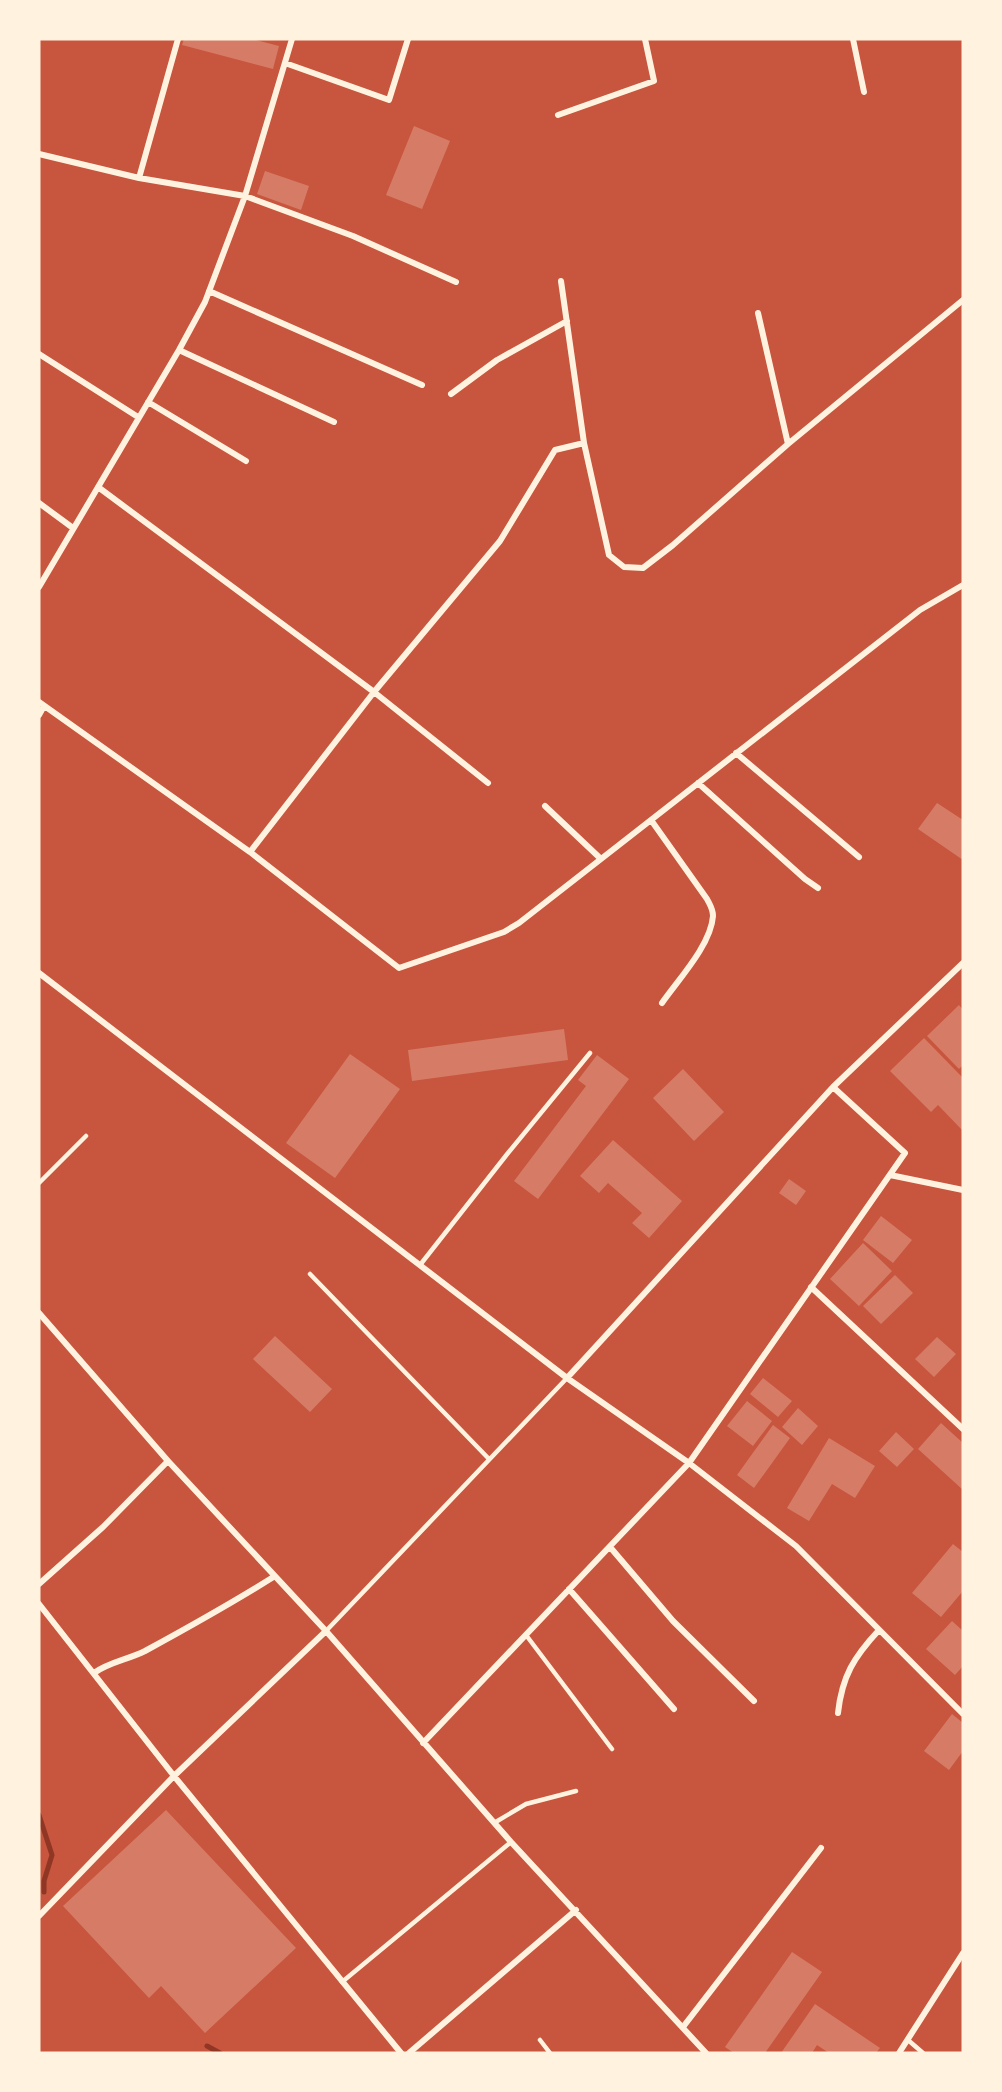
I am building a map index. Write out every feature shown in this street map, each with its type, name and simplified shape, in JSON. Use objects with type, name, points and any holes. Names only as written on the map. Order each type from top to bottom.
[{"type":"street","points":[[139,178],[178,39]]},
{"type":"street","points":[[39,587],[179,350],[209,291],[245,196],[292,39]]},
{"type":"street","points":[[285,63],[389,100],[408,39]]},
{"type":"street","points":[[558,115],[654,81],[645,39]]},
{"type":"street","points":[[853,39],[864,92]]},
{"type":"street","points":[[39,154],[139,178],[245,196],[353,236],[456,282]]},
{"type":"street","points":[[561,281],[584,443],[609,555],[624,567],[633,569],[643,568],[672,546],[788,444],[963,300]]},
{"type":"street","points":[[209,291],[422,385]]},
{"type":"street","points":[[758,313],[788,444]]},
{"type":"street","points":[[451,394],[497,360],[567,321]]},
{"type":"street","points":[[179,350],[334,422]]},
{"type":"street","points":[[39,354],[138,417]]},
{"type":"street","points":[[148,402],[246,461]]},
{"type":"street","points":[[250,852],[375,692],[500,541],[555,450],[584,443]]},
{"type":"street","points":[[98,487],[375,692],[488,783]]},
{"type":"street","points":[[39,503],[73,528]]},
{"type":"street","points":[[39,715],[42,704],[250,852],[399,968],[504,932],[920,610],[963,585]]},
{"type":"street","points":[[736,753],[859,857]]},
{"type":"street","points":[[698,783],[818,888]]},
{"type":"street","points":[[545,806],[601,859]]},
{"type":"street","points":[[651,820],[707,899],[712,908],[713,917],[703,945],[662,1003]]},
{"type":"street","points":[[567,1378],[833,1087],[963,963]]},
{"type":"street","points":[[39,973],[567,1378],[689,1463],[796,1546],[963,1714]]},
{"type":"street","points":[[423,1743],[689,1463],[904,1153],[833,1087]]},
{"type":"street","points":[[890,1175],[963,1191]]},
{"type":"street","points":[[811,1287],[963,1429]]},
{"type":"street","points":[[39,1313],[168,1461],[326,1631],[511,1842],[706,2053]]},
{"type":"street","points":[[39,1584],[103,1527],[168,1461]]},
{"type":"street","points":[[609,1547],[673,1621],[754,1701]]},
{"type":"street","points":[[94,1674],[111,1662],[135,1655],[186,1629],[275,1575]]},
{"type":"street","points":[[569,1589],[674,1709]]},
{"type":"street","points":[[39,1604],[174,1776],[401,2053]]},
{"type":"street","points":[[838,1713],[847,1673],[865,1645],[879,1630]]},
{"type":"street","points":[[39,1917],[174,1776],[326,1631]]},
{"type":"street","points":[[682,2027],[820,1848]]},
{"type":"street","points":[[409,2053],[576,1910]]},
{"type":"street","points":[[899,2053],[963,1953]]},
{"type":"lane","points":[[420,1265],[590,1053]]},
{"type":"lane","points":[[39,1183],[86,1136]]},
{"type":"lane","points":[[310,1274],[489,1459]]},
{"type":"lane","points":[[326,1631],[567,1378]]},
{"type":"lane","points":[[526,1635],[612,1749]]},
{"type":"lane","points":[[494,1823],[526,1804],[576,1791]]},
{"type":"lane","points":[[342,1982],[511,1842]]},
{"type":"lane","points":[[540,2040],[550,2053]]},
{"type":"lane","points":[[908,2040],[923,2053]]},
{"type":"building","points":[[184,39],[252,39],[279,46],[273,69],[182,45]]},
{"type":"building","points":[[414,126],[450,141],[422,209],[386,195]]},
{"type":"building","points":[[265,171],[309,186],[301,210],[257,194]]},
{"type":"building","points":[[937,803],[963,820],[963,860],[918,829]]},
{"type":"building","points":[[959,1005],[963,1010],[963,1065],[959,1069],[927,1036]]},
{"type":"building","points":[[564,1029],[568,1060],[412,1081],[408,1050]]},
{"type":"building","points":[[924,1038],[963,1078],[963,1131],[938,1105],[931,1112],[890,1071]]},
{"type":"building","points":[[350,1054],[400,1089],[335,1178],[286,1143]]},
{"type":"building","points":[[597,1055],[629,1079],[538,1199],[514,1181],[586,1086],[578,1080]]},
{"type":"building","points":[[683,1069],[724,1112],[694,1141],[653,1098]]},
{"type":"building","points":[[613,1140],[682,1201],[649,1238],[632,1223],[642,1213],[608,1183],[599,1193],[580,1176]]},
{"type":"building","points":[[789,1179],[806,1191],[796,1205],[779,1193]]},
{"type":"building","points":[[881,1216],[912,1240],[893,1263],[863,1240]]},
{"type":"building","points":[[863,1243],[892,1271],[859,1306],[830,1279]]},
{"type":"building","points":[[895,1275],[913,1293],[881,1324],[863,1306]]},
{"type":"building","points":[[275,1336],[332,1389],[310,1412],[253,1359]]},
{"type":"building","points":[[937,1337],[956,1354],[934,1377],[915,1359]]},
{"type":"building","points":[[763,1378],[792,1401],[778,1417],[750,1394]]},
{"type":"building","points":[[747,1401],[772,1421],[753,1446],[727,1426]]},
{"type":"building","points":[[798,1408],[818,1426],[802,1445],[782,1427]]},
{"type":"building","points":[[941,1423],[963,1443],[963,1490],[918,1449]]},
{"type":"building","points":[[773,1425],[790,1438],[754,1488],[737,1475]]},
{"type":"building","points":[[896,1432],[914,1449],[897,1467],[879,1451]]},
{"type":"building","points":[[829,1438],[875,1466],[855,1498],[832,1484],[809,1521],[787,1508]]},
{"type":"building","points":[[953,1544],[963,1552],[963,1591],[941,1617],[912,1593]]},
{"type":"building","points":[[952,1621],[963,1631],[963,1666],[955,1675],[926,1649]]},
{"type":"building","points":[[952,1714],[963,1723],[963,1751],[949,1770],[924,1751]]},
{"type":"building","points":[[166,1810],[296,1948],[205,2033],[161,1986],[149,1998],[63,1906]]},
{"type":"building","points":[[792,1952],[822,1972],[765,2053],[734,2053],[725,2047]]},
{"type":"building","points":[[815,2004],[880,2048],[876,2053],[829,2053],[817,2045],[812,2053],[781,2053]]},
{"type":"waterway","points":[[39,1815],[52,1855],[44,1881],[44,1892]]},
{"type":"waterway","points":[[207,2046],[220,2053]]}]
